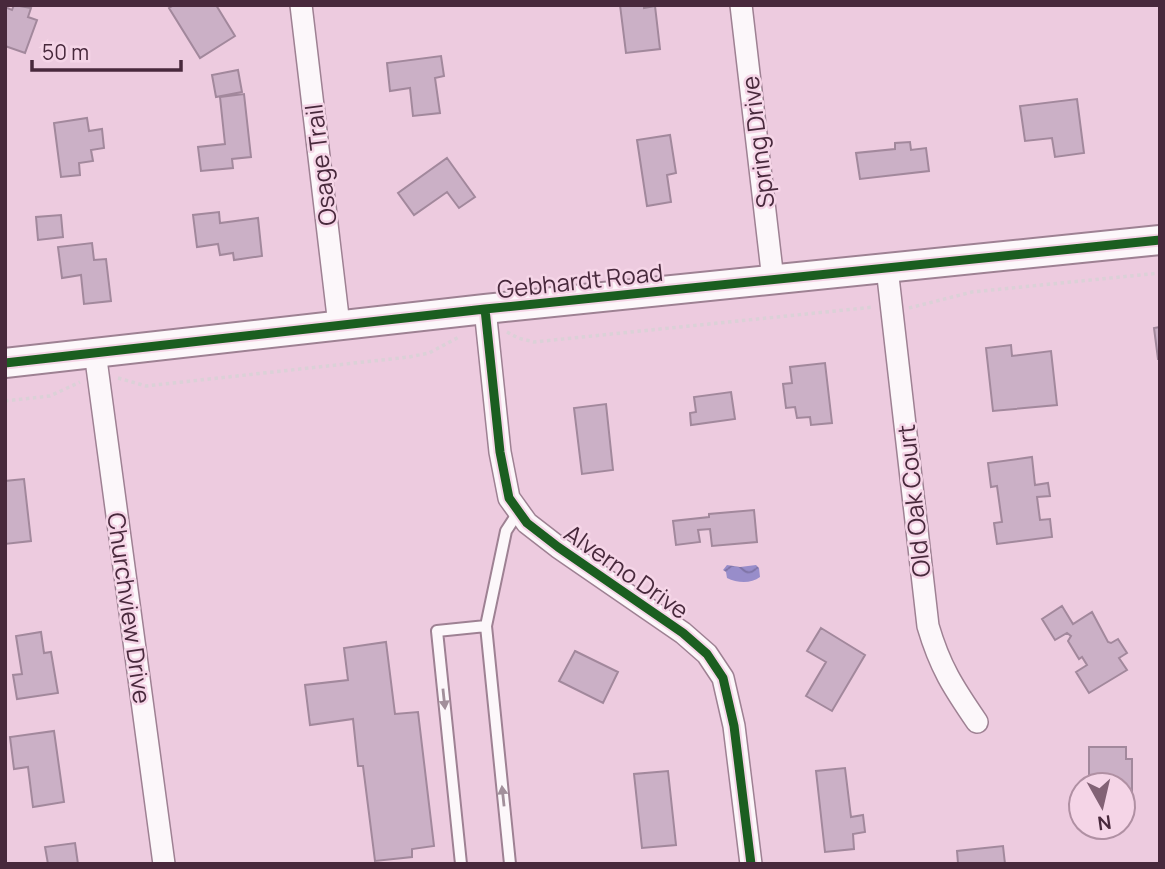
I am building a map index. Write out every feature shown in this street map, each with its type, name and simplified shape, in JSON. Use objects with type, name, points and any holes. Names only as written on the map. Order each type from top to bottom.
[{"type":"street","name":"Osage Trail","points":[[301,5],[340,325]]},
{"type":"street","name":"Spring Drive","points":[[741,5],[773,280]]},
{"type":"street","name":"Gebhardt Road","points":[[5,363],[97,364],[340,325],[486,320],[773,280],[1160,240]]},
{"type":"street","name":"Old Oak Court","points":[[887,268],[928,626],[937,659],[977,722]]},
{"type":"street","name":"Alverno Drive","points":[[486,320],[500,452],[509,498],[527,523],[683,633],[707,654],[723,678],[734,726],[751,864]]},
{"type":"street","name":"Churchview Drive","points":[[97,364],[164,864]]},
{"type":"lane","points":[[510,864],[486,626],[506,531],[519,511]]},
{"type":"lane","points":[[461,864],[437,631],[486,626]]},
{"type":"path","points":[[5,401],[50,396],[86,378],[97,364],[111,376],[146,386],[409,357],[429,353],[486,320],[518,338],[534,342],[892,306],[909,308],[972,292],[1160,273]]},
{"type":"water","points":[[727,565],[756,565],[760,577],[748,582],[731,580],[723,570]]},
{"type":"building","points":[[14,5],[31,8],[28,17],[37,20],[25,53],[5,46],[5,7],[12,10]]},
{"type":"building","points":[[174,5],[216,5],[235,36],[200,58],[169,8]]},
{"type":"building","points":[[620,5],[644,5],[644,8],[655,6],[660,49],[626,53]]},
{"type":"building","points":[[441,56],[444,76],[435,78],[440,113],[413,116],[410,88],[390,91],[387,63]]},
{"type":"building","points":[[238,70],[242,92],[216,97],[212,75]]},
{"type":"building","points":[[244,94],[251,157],[232,159],[233,168],[201,171],[198,147],[225,144],[220,97]]},
{"type":"building","points":[[1077,99],[1084,153],[1055,157],[1052,138],[1025,141],[1020,106]]},
{"type":"building","points":[[87,118],[89,131],[102,129],[104,148],[91,150],[93,161],[79,163],[80,175],[61,177],[54,123]]},
{"type":"building","points":[[670,135],[676,173],[667,175],[671,202],[647,206],[637,140]]},
{"type":"building","points":[[910,142],[911,150],[926,148],[929,171],[860,179],[856,153],[895,149],[895,143]]},
{"type":"building","points":[[447,158],[475,197],[459,208],[447,192],[414,215],[398,193]]},
{"type":"building","points":[[219,212],[220,223],[258,218],[262,256],[234,260],[233,253],[220,255],[218,244],[197,247],[193,215]]},
{"type":"building","points":[[61,215],[63,237],[38,240],[36,217]]},
{"type":"building","points":[[92,243],[94,260],[106,259],[111,301],[84,304],[81,275],[62,278],[58,247]]},
{"type":"building","points":[[1160,327],[1160,359],[1158,359],[1154,328]]},
{"type":"building","points":[[1011,345],[1012,356],[1051,351],[1057,405],[993,411],[986,348]]},
{"type":"building","points":[[825,363],[832,423],[811,425],[810,417],[797,418],[795,407],[786,408],[783,384],[792,383],[790,367]]},
{"type":"building","points":[[731,392],[735,419],[691,425],[690,413],[696,412],[694,397]]},
{"type":"building","points":[[606,404],[613,470],[582,474],[574,408]]},
{"type":"building","points":[[1032,457],[1035,485],[1048,483],[1050,496],[1037,497],[1040,520],[1050,519],[1052,537],[997,544],[994,523],[1002,522],[997,486],[991,487],[988,463]]},
{"type":"building","points":[[24,479],[31,541],[5,544],[5,481]]},
{"type":"building","points":[[754,510],[757,542],[712,546],[710,529],[698,530],[700,542],[676,545],[673,521]]},
{"type":"building","points":[[1062,606],[1073,624],[1092,612],[1108,642],[1118,639],[1127,653],[1119,658],[1127,670],[1089,693],[1076,672],[1087,665],[1082,657],[1079,659],[1068,641],[1071,636],[1067,633],[1055,640],[1042,619]]},
{"type":"building","points":[[821,628],[865,655],[832,711],[806,696],[826,662],[807,651]]},
{"type":"building","points":[[41,632],[44,653],[51,652],[58,693],[17,699],[13,675],[22,674],[16,636]]},
{"type":"building","points":[[386,642],[395,714],[418,712],[434,846],[412,849],[412,857],[375,861],[363,766],[358,766],[353,719],[310,725],[305,685],[348,680],[344,648]]},
{"type":"building","points":[[575,651],[618,672],[603,703],[559,681]]},
{"type":"building","points":[[54,731],[64,802],[33,807],[28,767],[14,769],[10,737]]},
{"type":"building","points":[[1089,747],[1126,747],[1126,759],[1132,759],[1132,771],[1089,771]]},
{"type":"building","points":[[845,768],[851,817],[863,815],[865,832],[853,834],[854,849],[825,852],[816,771]]},
{"type":"building","points":[[668,771],[676,845],[642,848],[634,774]]},
{"type":"building","points":[[75,843],[78,864],[48,864],[45,847]]},
{"type":"building","points":[[1003,846],[1005,864],[947,864],[958,863],[957,851]]},
{"type":"cycle path","points":[[5,363],[485,309],[1160,240]]},
{"type":"cycle path","points":[[485,309],[500,452],[509,498],[527,523],[683,633],[707,654],[723,678],[734,726],[751,864]]}]
